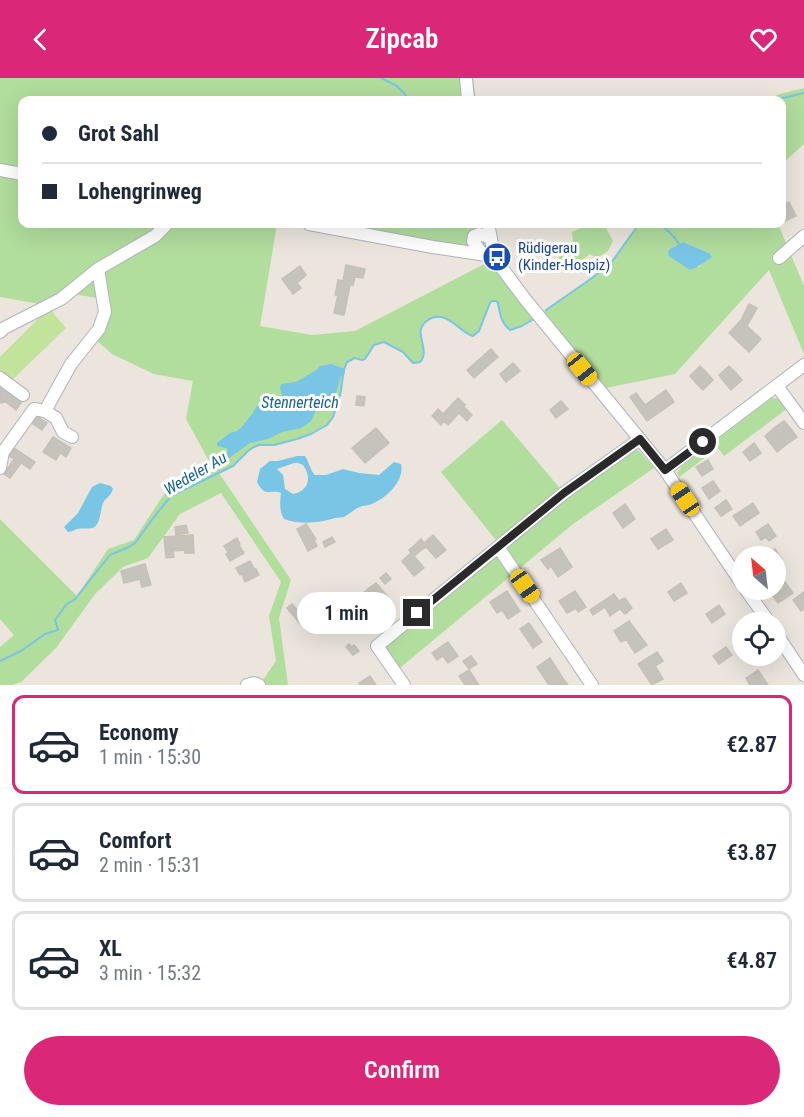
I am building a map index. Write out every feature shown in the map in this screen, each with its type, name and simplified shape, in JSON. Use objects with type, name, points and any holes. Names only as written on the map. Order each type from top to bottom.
[{"type":"street","points":[[466,78],[468,96]]},
{"type":"street","points":[[0,170],[18,173]]},
{"type":"street","points":[[0,332],[61,299],[98,269],[155,236],[163,228]]},
{"type":"street","points":[[331,228],[488,255]]},
{"type":"street","points":[[488,255],[489,228]]},
{"type":"street","points":[[490,238],[479,234],[474,236],[473,241],[488,255],[665,470],[732,569]]},
{"type":"street","points":[[779,258],[804,236]]},
{"type":"street","points":[[45,411],[71,364],[99,328],[105,312],[98,269]]},
{"type":"street","points":[[665,470],[804,365]]},
{"type":"street","points":[[0,378],[23,396]]},
{"type":"street","points":[[777,386],[804,423]]},
{"type":"street","points":[[0,468],[3,452],[34,409],[45,411],[56,418],[63,432],[72,437]]},
{"type":"street","points":[[404,685],[377,646],[564,493],[640,439]]},
{"type":"street","points":[[498,547],[592,685]]},
{"type":"street","points":[[786,645],[800,661],[804,675]]},
{"type":"street","points":[[247,685],[254,683],[259,685]]},
{"type":"green space","points":[[0,78],[473,78],[475,96],[18,96],[18,228],[276,228],[260,326],[312,335],[355,331],[494,259],[330,228],[494,228],[498,256],[538,315],[611,263],[636,228],[780,228],[804,286],[804,354],[769,270],[675,374],[596,390],[534,319],[512,330],[503,321],[496,301],[490,304],[479,331],[473,336],[446,318],[434,317],[421,329],[420,337],[424,353],[422,361],[413,363],[391,344],[374,345],[365,359],[355,358],[347,363],[342,391],[329,423],[304,437],[274,445],[254,447],[235,465],[219,473],[291,580],[279,618],[288,685],[265,685],[263,680],[276,661],[269,616],[281,582],[221,493],[180,514],[148,558],[123,567],[95,594],[56,648],[21,682],[0,685],[0,647],[14,635],[0,619],[0,519],[77,596],[108,549],[134,540],[164,494],[214,470],[186,419],[193,381],[154,374],[112,354],[95,339],[102,299],[63,292],[51,306],[0,297]],"holes":[[[683,242],[709,253],[707,261],[699,267],[670,249]]]},
{"type":"green space","points":[[804,88],[804,144],[786,160],[786,96],[774,96]]},
{"type":"green space","points":[[581,228],[606,228],[613,241],[608,251],[597,258],[590,254],[581,261],[564,266],[559,258],[561,244],[573,242],[572,232]]},
{"type":"green space","points":[[49,308],[66,328],[11,381],[0,370],[0,357]]},
{"type":"green space","points":[[772,398],[781,399],[788,408],[724,456],[718,448],[679,477],[677,473],[682,466]]},
{"type":"green space","points":[[502,420],[564,493],[633,444],[654,468],[573,524],[395,672],[377,646],[500,545],[441,472]]},
{"type":"water","points":[[683,242],[709,253],[712,257],[690,270],[669,256],[668,252]]},
{"type":"water","name":"Stennerteich","points":[[331,364],[345,369],[334,400],[318,406],[311,421],[306,425],[250,443],[229,458],[225,455],[228,450],[226,448],[217,446],[217,443],[230,433],[241,428],[256,407],[261,404],[276,404],[282,397],[281,384],[296,382],[320,366]]},
{"type":"water","points":[[305,456],[315,475],[326,475],[343,469],[379,475],[394,462],[401,464],[401,470],[397,483],[381,499],[362,506],[344,517],[303,523],[284,519],[280,503],[281,493],[265,491],[257,482],[260,469],[270,461]],"holes":[[[298,463],[303,465],[308,479],[306,487],[293,494],[285,489],[283,475],[277,469]]]},
{"type":"water","points":[[100,483],[111,486],[113,489],[104,501],[97,525],[68,532],[64,527],[78,513],[92,487]]},
{"type":"building","points":[[789,202],[796,216],[786,221],[786,203]]},
{"type":"building","points":[[346,265],[365,269],[363,278],[355,277],[353,285],[350,285],[344,315],[334,313],[338,295],[335,295],[338,280],[343,281]]},
{"type":"building","points":[[300,266],[306,275],[297,283],[301,288],[293,294],[282,279]]},
{"type":"building","points":[[749,304],[757,308],[747,326],[761,339],[749,352],[729,333],[741,320]]},
{"type":"building","points":[[491,349],[498,357],[474,378],[467,370]]},
{"type":"building","points":[[513,363],[520,371],[506,382],[500,374]]},
{"type":"building","points":[[700,366],[707,373],[696,383],[690,376]]},
{"type":"building","points":[[729,366],[736,373],[725,383],[719,375]]},
{"type":"building","points":[[707,373],[713,380],[703,390],[696,383]]},
{"type":"building","points":[[736,373],[742,380],[731,390],[725,383]]},
{"type":"building","points":[[5,385],[6,390],[9,389],[23,400],[16,410],[6,402],[0,403],[0,386]]},
{"type":"building","points":[[666,390],[674,402],[647,421],[630,397],[636,393],[645,405]]},
{"type":"building","points":[[357,396],[365,397],[364,406],[356,405]]},
{"type":"building","points":[[458,398],[472,415],[467,421],[459,413],[448,425],[444,421],[441,425],[432,416],[438,409],[443,414]]},
{"type":"building","points":[[561,401],[568,409],[556,418],[550,410]]},
{"type":"building","points":[[34,414],[47,423],[42,430],[29,421]]},
{"type":"building","points":[[784,421],[791,429],[781,437],[774,428]]},
{"type":"building","points":[[376,428],[389,443],[377,453],[364,438]]},
{"type":"building","points":[[774,428],[781,437],[771,444],[765,436]]},
{"type":"building","points":[[791,429],[797,437],[787,444],[781,437]]},
{"type":"building","points":[[53,437],[71,448],[66,457],[60,453],[56,460],[43,452]]},
{"type":"building","points":[[781,437],[787,444],[777,452],[771,444]]},
{"type":"building","points":[[364,438],[377,453],[365,463],[352,448]]},
{"type":"building","points":[[754,443],[761,453],[750,461],[743,452]]},
{"type":"building","points":[[11,446],[35,462],[30,469],[21,463],[10,478],[4,474],[14,459],[6,454]]},
{"type":"building","points":[[708,460],[713,469],[702,476],[696,467]]},
{"type":"building","points":[[713,481],[720,491],[709,499],[702,488]]},
{"type":"building","points":[[726,500],[732,509],[721,516],[715,508]]},
{"type":"building","points":[[753,503],[759,513],[740,526],[733,516]]},
{"type":"building","points":[[625,504],[635,519],[623,528],[613,513]]},
{"type":"building","points":[[306,524],[316,539],[314,540],[317,546],[308,551],[297,529]]},
{"type":"building","points":[[768,524],[776,536],[769,541],[766,537],[761,540],[756,532]]},
{"type":"building","points":[[186,525],[188,533],[176,535],[175,527]]},
{"type":"building","points":[[666,529],[673,540],[658,549],[651,539]]},
{"type":"building","points":[[193,535],[194,553],[185,553],[185,550],[173,551],[174,557],[166,558],[164,537]]},
{"type":"building","points":[[433,535],[446,550],[436,558],[426,547],[420,551],[415,545],[421,539],[424,543]]},
{"type":"building","points":[[332,537],[335,542],[325,547],[323,542]]},
{"type":"building","points":[[237,538],[244,553],[230,561],[224,546]]},
{"type":"building","points":[[415,545],[420,551],[414,556],[424,568],[414,576],[402,561],[411,553],[409,550]]},
{"type":"building","points":[[560,548],[572,567],[558,577],[551,566],[548,569],[541,560]]},
{"type":"building","points":[[250,561],[259,575],[245,582],[242,574],[240,575],[236,568]]},
{"type":"building","points":[[145,564],[151,585],[142,587],[140,579],[124,583],[121,571]]},
{"type":"building","points":[[386,573],[391,579],[385,584],[380,578]]},
{"type":"building","points":[[376,583],[388,597],[371,608],[366,602],[373,596],[368,589]]},
{"type":"building","points":[[681,583],[687,593],[674,601],[668,592]]},
{"type":"building","points":[[786,583],[793,593],[786,598]]},
{"type":"building","points":[[368,589],[373,596],[366,602],[371,608],[365,612],[361,607],[356,610],[351,603]]},
{"type":"building","points":[[507,591],[520,611],[508,619],[502,610],[497,613],[490,602]]},
{"type":"building","points":[[575,591],[586,607],[578,612],[576,608],[567,613],[559,601]]},
{"type":"building","points":[[804,592],[804,609],[801,611],[793,600]]},
{"type":"building","points":[[614,594],[619,601],[625,598],[632,608],[625,614],[620,609],[610,616],[605,607],[593,615],[590,610]]},
{"type":"building","points":[[292,604],[300,613],[309,605],[315,613],[302,626],[287,608]]},
{"type":"building","points":[[719,605],[725,614],[712,623],[706,614]]},
{"type":"building","points":[[629,621],[647,645],[635,653],[626,639],[621,642],[614,631]]},
{"type":"building","points":[[529,623],[542,642],[533,648],[520,629]]},
{"type":"building","points":[[448,642],[458,656],[448,663],[443,656],[437,660],[432,653]]},
{"type":"building","points":[[349,644],[352,647],[354,645],[359,651],[353,655],[346,647]]},
{"type":"building","points":[[726,647],[732,655],[719,664],[713,656]]},
{"type":"building","points":[[657,652],[663,661],[655,666],[663,679],[652,685],[638,664]]},
{"type":"building","points":[[471,656],[477,664],[469,669],[463,661]]},
{"type":"building","points":[[550,658],[568,685],[549,685],[537,667]]},
{"type":"building","points":[[469,670],[479,685],[465,685],[459,676]]},
{"type":"building","points":[[758,670],[768,685],[750,685],[746,678]]},
{"type":"building","points":[[370,676],[376,685],[360,685],[359,683]]},
{"type":"waterway","points":[[381,78],[397,86],[406,96]]},
{"type":"waterway","name":"Wedeler Au","points":[[786,97],[804,93]]},
{"type":"waterway","name":"Wedeler Au","points":[[546,310],[611,263],[636,228]]},
{"type":"waterway","points":[[665,228],[679,244]]},
{"type":"waterway","name":"Wedeler Au","points":[[0,661],[21,651],[45,634],[58,630],[55,620],[66,605],[75,599],[110,555],[135,543],[171,496],[233,466],[254,447],[297,439],[327,425],[333,417],[340,395],[347,362],[355,358],[365,359],[374,345],[384,342],[403,352],[413,363],[420,362],[424,352],[421,330],[428,320],[433,317],[446,318],[473,336],[479,331],[492,301],[498,303],[500,315],[510,330],[534,319]]},
{"type":"place","name":"Rüdigerau (Kinder-Hospiz)","points":[[497,257]]},
{"type":"route","points":[[417,613],[564,493],[640,439],[665,470],[703,442]]}]
